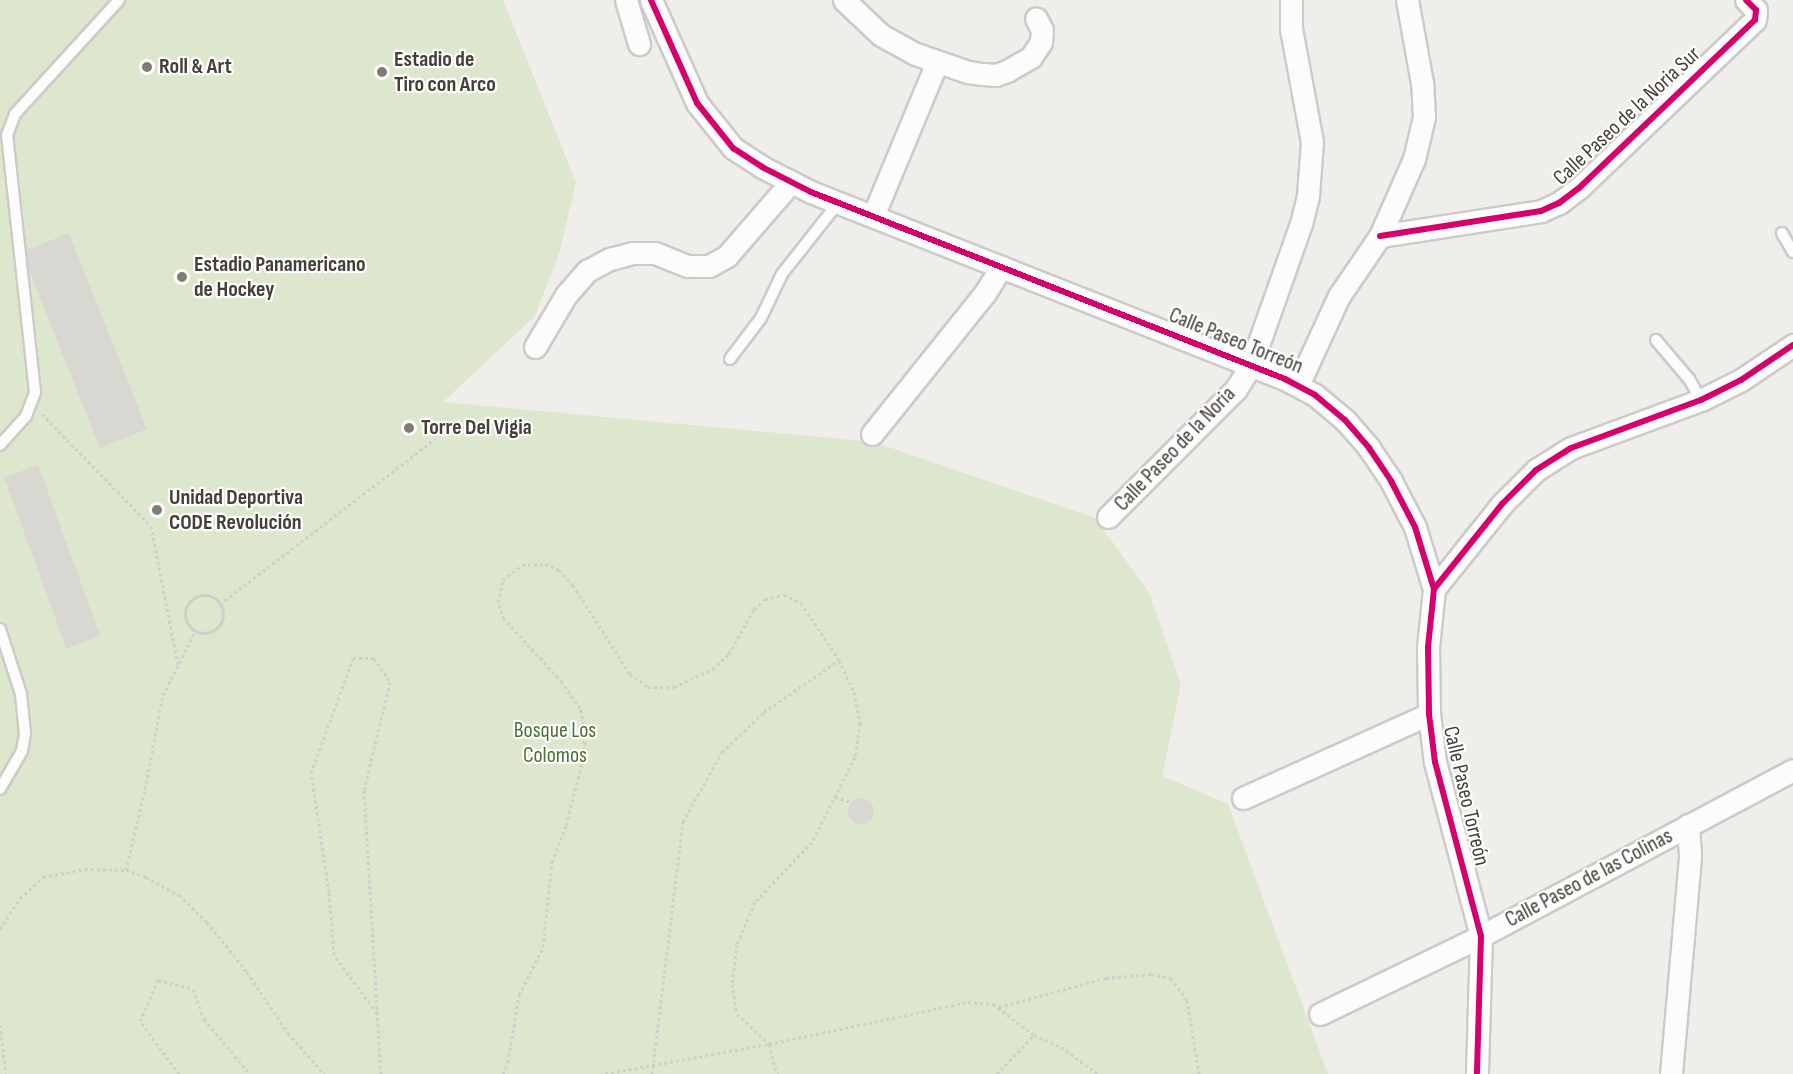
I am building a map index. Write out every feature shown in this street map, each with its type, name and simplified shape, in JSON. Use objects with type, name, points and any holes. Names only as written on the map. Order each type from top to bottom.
[{"type":"street","points":[[626,0],[639,44]]},
{"type":"street","name":"Calle Paseo Torreón","points":[[651,0],[686,82],[711,123],[734,147],[762,167],[838,203],[1298,385],[1345,420],[1369,448],[1391,481],[1415,526],[1434,590],[1428,647],[1429,714],[1435,762],[1481,936],[1477,1074]]},
{"type":"street","points":[[844,0],[881,35],[913,53],[968,72],[996,75],[1019,66],[1038,50],[1042,30],[1036,18]]},
{"type":"street","name":"Calle Paseo de la Noria","points":[[1108,517],[1236,389],[1251,365],[1301,224],[1311,166],[1308,113],[1291,29],[1291,0]]},
{"type":"street","points":[[1298,385],[1338,296],[1380,236],[1414,159],[1424,117],[1422,83],[1407,0]]},
{"type":"street","name":"Calle Paseo de la Noria Sur","points":[[1380,236],[1541,211],[1559,203],[1579,188],[1755,20],[1756,10],[1746,0]]},
{"type":"street","points":[[873,216],[937,62]]},
{"type":"street","points":[[535,347],[566,295],[587,271],[610,259],[632,253],[655,253],[687,266],[709,266],[727,256],[791,182]]},
{"type":"street","points":[[872,434],[985,293],[1001,267]]},
{"type":"street","points":[[1434,590],[1502,504],[1536,470],[1570,448],[1701,400],[1741,380],[1793,345]]},
{"type":"street","points":[[1242,798],[1429,714]]},
{"type":"street","name":"Calle Paseo de las Colinas","points":[[1320,1014],[1481,936],[1793,770]]},
{"type":"street","points":[[1671,1074],[1690,855],[1688,825]]},
{"type":"lane","points":[[0,445],[32,405],[35,392],[7,135],[15,114],[119,0]]},
{"type":"lane","points":[[730,359],[761,318],[782,274],[838,203]]},
{"type":"lane","points":[[1782,233],[1793,252]]},
{"type":"lane","points":[[1656,340],[1689,378],[1701,400]]},
{"type":"lane","points":[[0,629],[21,694],[25,734],[22,751],[0,789]]},
{"type":"path","points":[[32,405],[151,526],[178,665]]},
{"type":"path","points":[[220,604],[435,439]]},
{"type":"path","points":[[503,1074],[508,1062],[519,995],[543,946],[552,862],[566,825],[584,756],[585,730],[580,708],[562,682],[504,619],[498,602],[503,580],[522,565],[545,564],[559,570],[573,585],[630,674],[648,687],[674,687],[713,669],[729,654],[754,609],[765,599],[784,595],[801,603],[839,660],[854,692],[860,723],[855,757],[812,842],[755,902],[737,944],[732,984],[737,1014],[769,1044],[777,1074]]},
{"type":"path","points":[[206,594],[220,604],[223,617],[219,624],[208,631],[195,632],[184,618],[185,608],[197,596],[206,594]]},
{"type":"path","points":[[126,870],[145,789],[163,695],[195,632]]},
{"type":"path","points":[[377,1013],[334,955],[329,892],[311,773],[352,658],[374,658],[390,682],[364,790],[381,1074]]},
{"type":"path","points":[[652,1074],[683,822],[722,752],[764,712],[839,660]]},
{"type":"path","points":[[835,797],[851,802]]},
{"type":"path","points":[[0,929],[20,898],[43,877],[85,869],[126,870],[179,895],[207,922],[248,972],[288,1033],[324,1074]]},
{"type":"path","points":[[999,1007],[1106,978],[1152,974],[1171,978],[1186,1000],[1199,1074]]},
{"type":"path","points":[[179,1074],[140,1021],[158,980],[193,989],[204,1019],[250,1074]]},
{"type":"path","points":[[605,1074],[769,1044],[968,1002],[993,1004],[999,1007],[1034,1035],[1061,1047],[1098,1074]]},
{"type":"path","points":[[0,1025],[6,1074]]},
{"type":"path","points":[[997,1074],[1034,1035]]},
{"type":"green space","name":"Bosque Los Colomos","points":[[0,0],[503,0],[576,182],[560,251],[535,316],[443,402],[874,442],[1095,518],[1149,592],[1181,685],[1162,776],[1228,804],[1328,1074],[0,1074]]},
{"type":"building","points":[[69,233],[147,429],[100,448],[29,270],[27,250]]},
{"type":"building","name":"Torre Del Vigia","points":[[406,421],[412,421],[417,429],[415,435],[406,437],[401,432],[401,426]]},
{"type":"building","points":[[38,465],[100,636],[66,648],[4,477]]},
{"type":"building","points":[[861,798],[870,802],[874,811],[870,820],[861,824],[852,820],[848,811],[852,802]]},
{"type":"cycle path","points":[[651,0],[697,103],[733,148],[762,167],[811,192],[1285,379],[1315,395],[1345,420],[1369,448],[1391,481],[1415,527],[1434,589],[1428,647],[1429,714],[1435,762],[1481,936],[1477,1074]]},
{"type":"cycle path","points":[[1380,236],[1541,211],[1559,203],[1579,188],[1755,20],[1756,10],[1746,0]]},
{"type":"cycle path","points":[[1434,589],[1502,504],[1536,470],[1571,448],[1701,400],[1741,380],[1793,345]]},
{"type":"place","name":"Roll & Art","points":[[147,67]]},
{"type":"place","name":"Estadio de Tiro con Arco","points":[[382,72]]},
{"type":"place","name":"Estadio Panamericano de Hockey","points":[[182,277]]},
{"type":"place","name":"Torre Del Vigia","points":[[409,428]]},
{"type":"place","name":"Unidad Deportiva CODE Revolución","points":[[157,510]]}]
